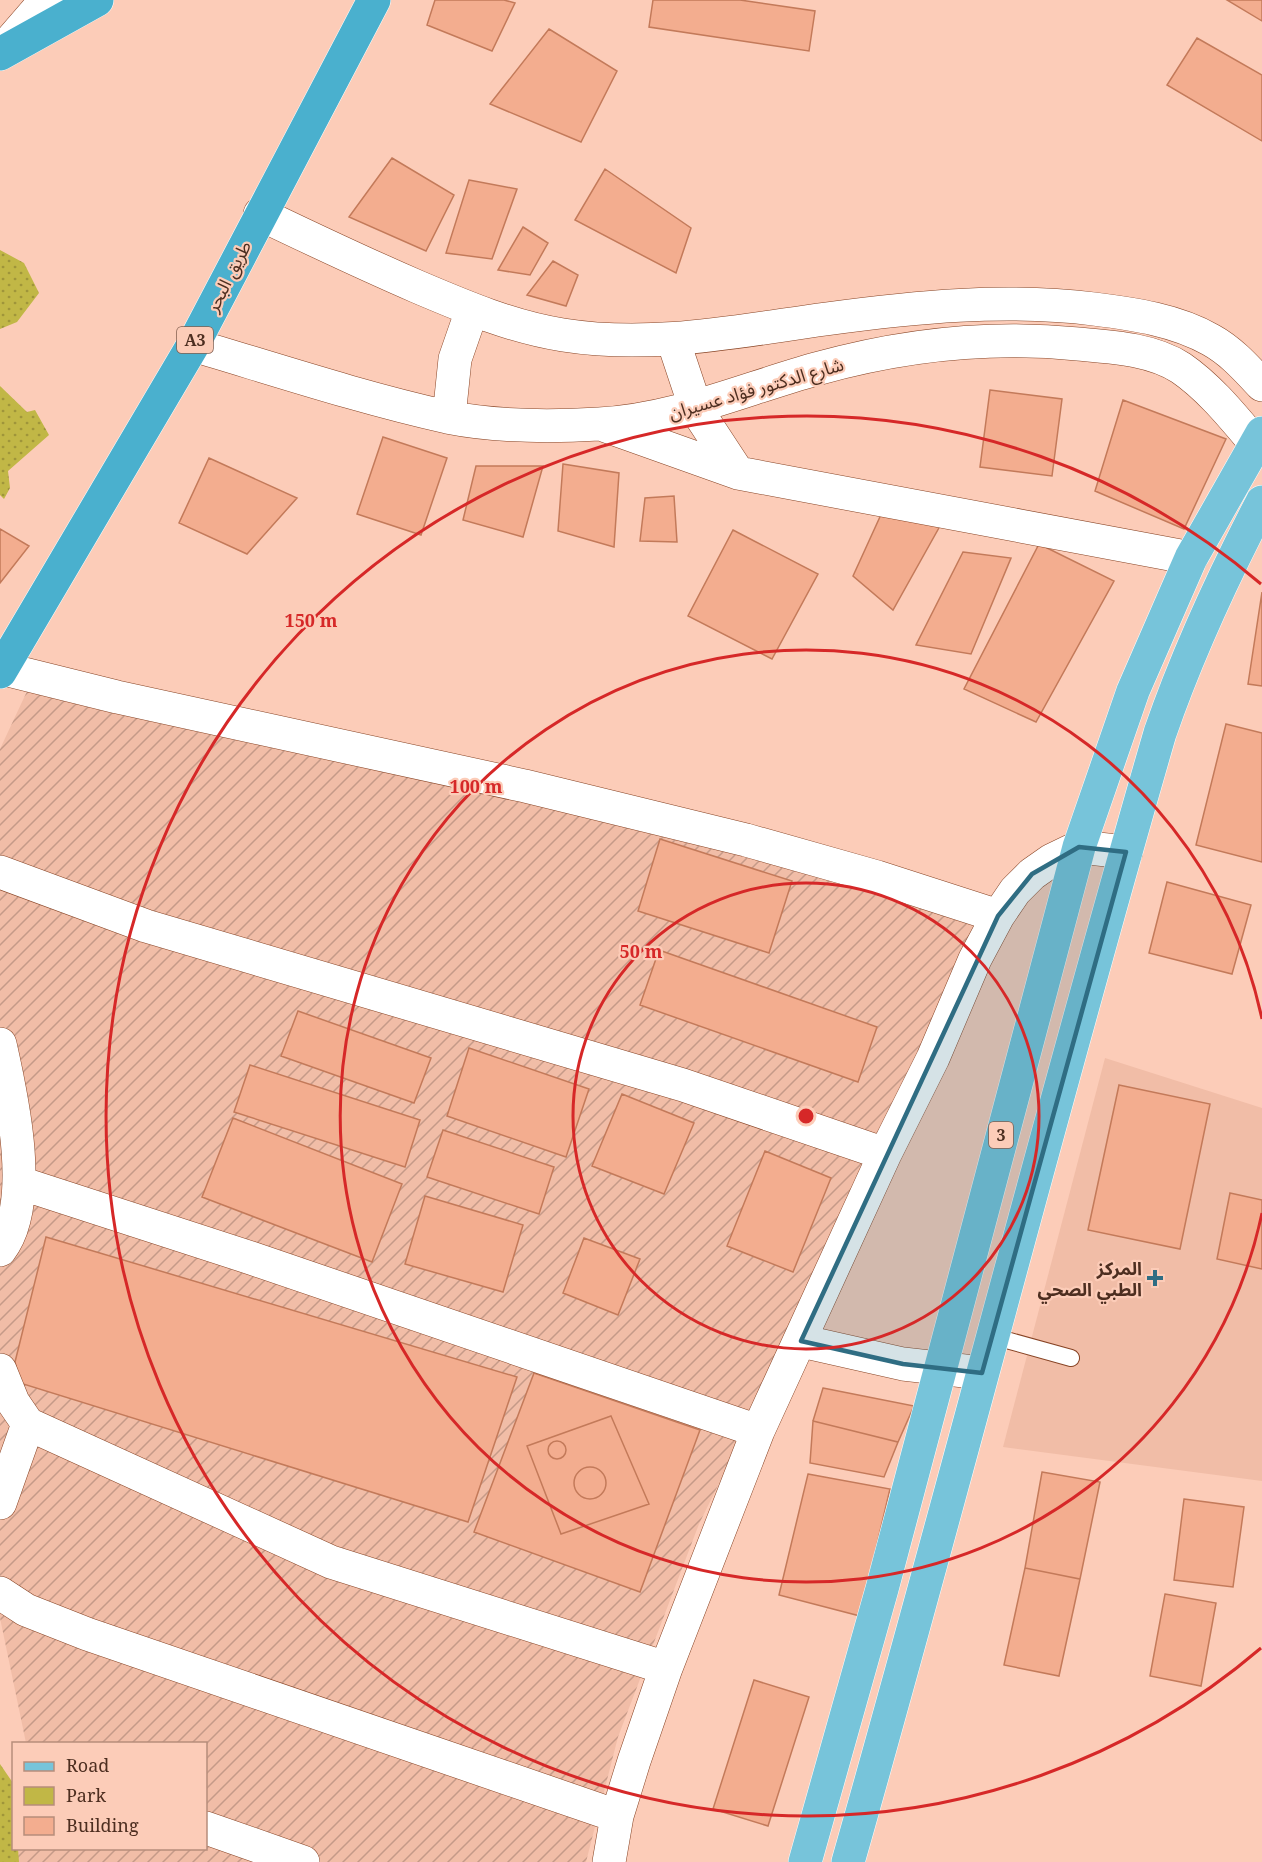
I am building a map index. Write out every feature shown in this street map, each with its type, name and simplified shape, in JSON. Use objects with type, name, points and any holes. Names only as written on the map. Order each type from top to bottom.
[{"type":"highway","points":[[0,53],[98,0]]},
{"type":"highway","name":"طريق البحر","points":[[1,670],[193,345],[374,0]]},
{"type":"main road","name":"3","points":[[805,1862],[882,1590],[1079,847],[1133,690],[1191,558],[1259,439]]},
{"type":"main road","points":[[848,1862],[931,1572],[992,1336],[1160,733],[1185,664],[1217,588],[1262,502]]},
{"type":"street","points":[[0,53],[46,0]]},
{"type":"street","points":[[260,214],[472,310],[514,324],[563,335],[626,340],[673,340],[946,306],[1071,306],[1128,313],[1174,324],[1210,339],[1231,353],[1262,385]]},
{"type":"street","points":[[449,417],[455,359],[472,310]]},
{"type":"street","points":[[673,340],[696,409],[738,473]]},
{"type":"street","name":"شارع الدكتور فؤاد عسيران","points":[[193,345],[449,417],[497,424],[602,424],[696,409],[752,388],[876,353],[943,343],[993,340],[1050,341],[1112,347],[1155,356],[1179,367],[1208,390],[1259,439]]},
{"type":"street","points":[[602,424],[738,473],[1191,558]]},
{"type":"street","points":[[1,670],[525,786],[746,840],[877,877],[998,915]]},
{"type":"street","points":[[609,1862],[617,1816],[666,1668],[758,1431],[885,1154],[933,1058],[975,959],[998,915],[1032,874],[1052,860],[1079,847],[1126,852]]},
{"type":"street","points":[[0,872],[146,926],[683,1085],[885,1154]]},
{"type":"street","points":[[0,1044],[16,1131],[20,1184],[10,1229],[0,1250]]},
{"type":"street","points":[[20,1184],[284,1270],[758,1431]]},
{"type":"street","points":[[801,1341],[865,1357],[939,1369],[982,1373]]},
{"type":"street","points":[[0,1370],[13,1402],[28,1425],[331,1562],[666,1668]]},
{"type":"street","points":[[0,1503],[28,1425]]},
{"type":"street","points":[[0,1593],[26,1610],[87,1634],[617,1816]]},
{"type":"street","points":[[207,1828],[303,1862]]},
{"type":"lane","points":[[992,1336],[1071,1358]]},
{"type":"highlighted area","points":[[1079,847],[1126,852],[982,1373],[903,1364],[801,1341],[998,916],[1032,874]]},
{"type":"shaded area","points":[[29,687],[254,737],[772,861],[980,922],[825,1269],[699,1524],[618,1737],[586,1862],[0,1862],[12,1850],[207,1850],[207,1742],[26,1742],[0,1618],[0,749]]},
{"type":"shaded area","name":"المركز الطبي الصحي","points":[[1105,1058],[1262,1108],[1262,1481],[1003,1447]]},
{"type":"green space","points":[[0,250],[24,263],[39,293],[17,322],[0,329]]},
{"type":"green space","points":[[0,386],[27,412],[35,410],[49,435],[8,471],[10,488],[4,499],[0,495]]},
{"type":"green space","points":[[0,1764],[12,1782],[12,1850],[18,1850],[19,1862],[0,1862]]},
{"type":"building","points":[[435,0],[504,0],[515,3],[492,51],[427,25]]},
{"type":"building","points":[[653,0],[740,0],[815,11],[809,51],[649,27]]},
{"type":"building","points":[[1227,0],[1262,0],[1262,21]]},
{"type":"building","points":[[549,29],[617,71],[581,142],[490,104]]},
{"type":"building","points":[[1197,38],[1262,75],[1262,141],[1167,85]]},
{"type":"building","points":[[392,158],[454,195],[426,251],[349,217]]},
{"type":"building","points":[[605,169],[691,228],[676,273],[575,220]]},
{"type":"building","points":[[469,180],[517,189],[492,259],[446,253]]},
{"type":"building","points":[[523,227],[548,243],[530,275],[498,270]]},
{"type":"building","points":[[553,261],[578,275],[566,306],[527,295]]},
{"type":"building","points":[[990,390],[1062,399],[1052,476],[980,467]]},
{"type":"building","points":[[1123,400],[1226,439],[1184,529],[1095,491]]},
{"type":"building","points":[[383,437],[447,458],[421,535],[357,514]]},
{"type":"building","points":[[209,458],[297,498],[247,554],[179,523]]},
{"type":"building","points":[[563,464],[619,473],[614,547],[558,531]]},
{"type":"building","points":[[476,466],[543,466],[523,537],[463,520]]},
{"type":"building","points":[[674,496],[677,542],[640,541],[645,498]]},
{"type":"building","points":[[884,508],[940,526],[893,610],[853,576]]},
{"type":"building","points":[[0,529],[29,546],[0,583]]},
{"type":"building","points":[[733,530],[818,574],[772,659],[688,616]]},
{"type":"building","points":[[1039,544],[1114,581],[1036,722],[964,689]]},
{"type":"building","points":[[963,552],[1011,558],[971,654],[916,645]]},
{"type":"building","points":[[1262,592],[1262,686],[1248,684]]},
{"type":"building","points":[[1226,724],[1262,733],[1262,862],[1196,845]]},
{"type":"building","points":[[660,839],[792,881],[769,953],[638,911]]},
{"type":"building","points":[[1167,882],[1251,905],[1232,974],[1149,953]]},
{"type":"building","points":[[659,950],[877,1027],[858,1082],[640,1005]]},
{"type":"building","points":[[298,1011],[431,1058],[414,1103],[281,1056]]},
{"type":"building","points":[[469,1048],[589,1089],[566,1157],[447,1116]]},
{"type":"building","points":[[250,1065],[420,1120],[405,1167],[234,1112]]},
{"type":"building","points":[[1119,1085],[1210,1104],[1180,1249],[1088,1230]]},
{"type":"building","points":[[622,1094],[694,1123],[664,1194],[592,1166]]},
{"type":"building","points":[[233,1118],[402,1184],[372,1262],[202,1197]]},
{"type":"building","points":[[443,1130],[554,1167],[539,1214],[427,1177]]},
{"type":"building","points":[[765,1151],[831,1178],[793,1272],[727,1246]]},
{"type":"building","points":[[1230,1193],[1262,1200],[1262,1269],[1217,1259]]},
{"type":"building","points":[[425,1196],[523,1225],[503,1292],[405,1264]]},
{"type":"building","points":[[46,1237],[517,1377],[468,1522],[20,1383],[15,1362]]},
{"type":"building","points":[[584,1238],[640,1259],[618,1315],[563,1293]]},
{"type":"building","points":[[534,1373],[700,1430],[640,1592],[474,1532]]},
{"type":"building","points":[[823,1388],[914,1406],[898,1442],[813,1421]]},
{"type":"building","points":[[611,1416],[649,1504],[561,1534],[527,1446]]},
{"type":"building","points":[[813,1421],[898,1442],[884,1477],[810,1463]]},
{"type":"building","points":[[557,1441],[563,1444],[566,1450],[563,1456],[557,1459],[551,1456],[548,1450],[551,1444]]},
{"type":"building","points":[[590,1467],[601,1472],[606,1483],[601,1494],[590,1499],[579,1494],[574,1483],[579,1472]]},
{"type":"building","points":[[1042,1472],[1100,1482],[1080,1579],[1025,1568]]},
{"type":"building","points":[[808,1474],[890,1489],[860,1616],[779,1595]]},
{"type":"building","points":[[1184,1499],[1244,1507],[1233,1587],[1174,1580]]},
{"type":"building","points":[[1025,1568],[1080,1579],[1059,1676],[1004,1665]]},
{"type":"building","points":[[1165,1594],[1216,1603],[1201,1686],[1150,1676]]},
{"type":"building","points":[[754,1680],[809,1697],[768,1826],[713,1809]]},
{"type":"place","name":"المركز الطبي الصحي","points":[[1155,1278]]}]
